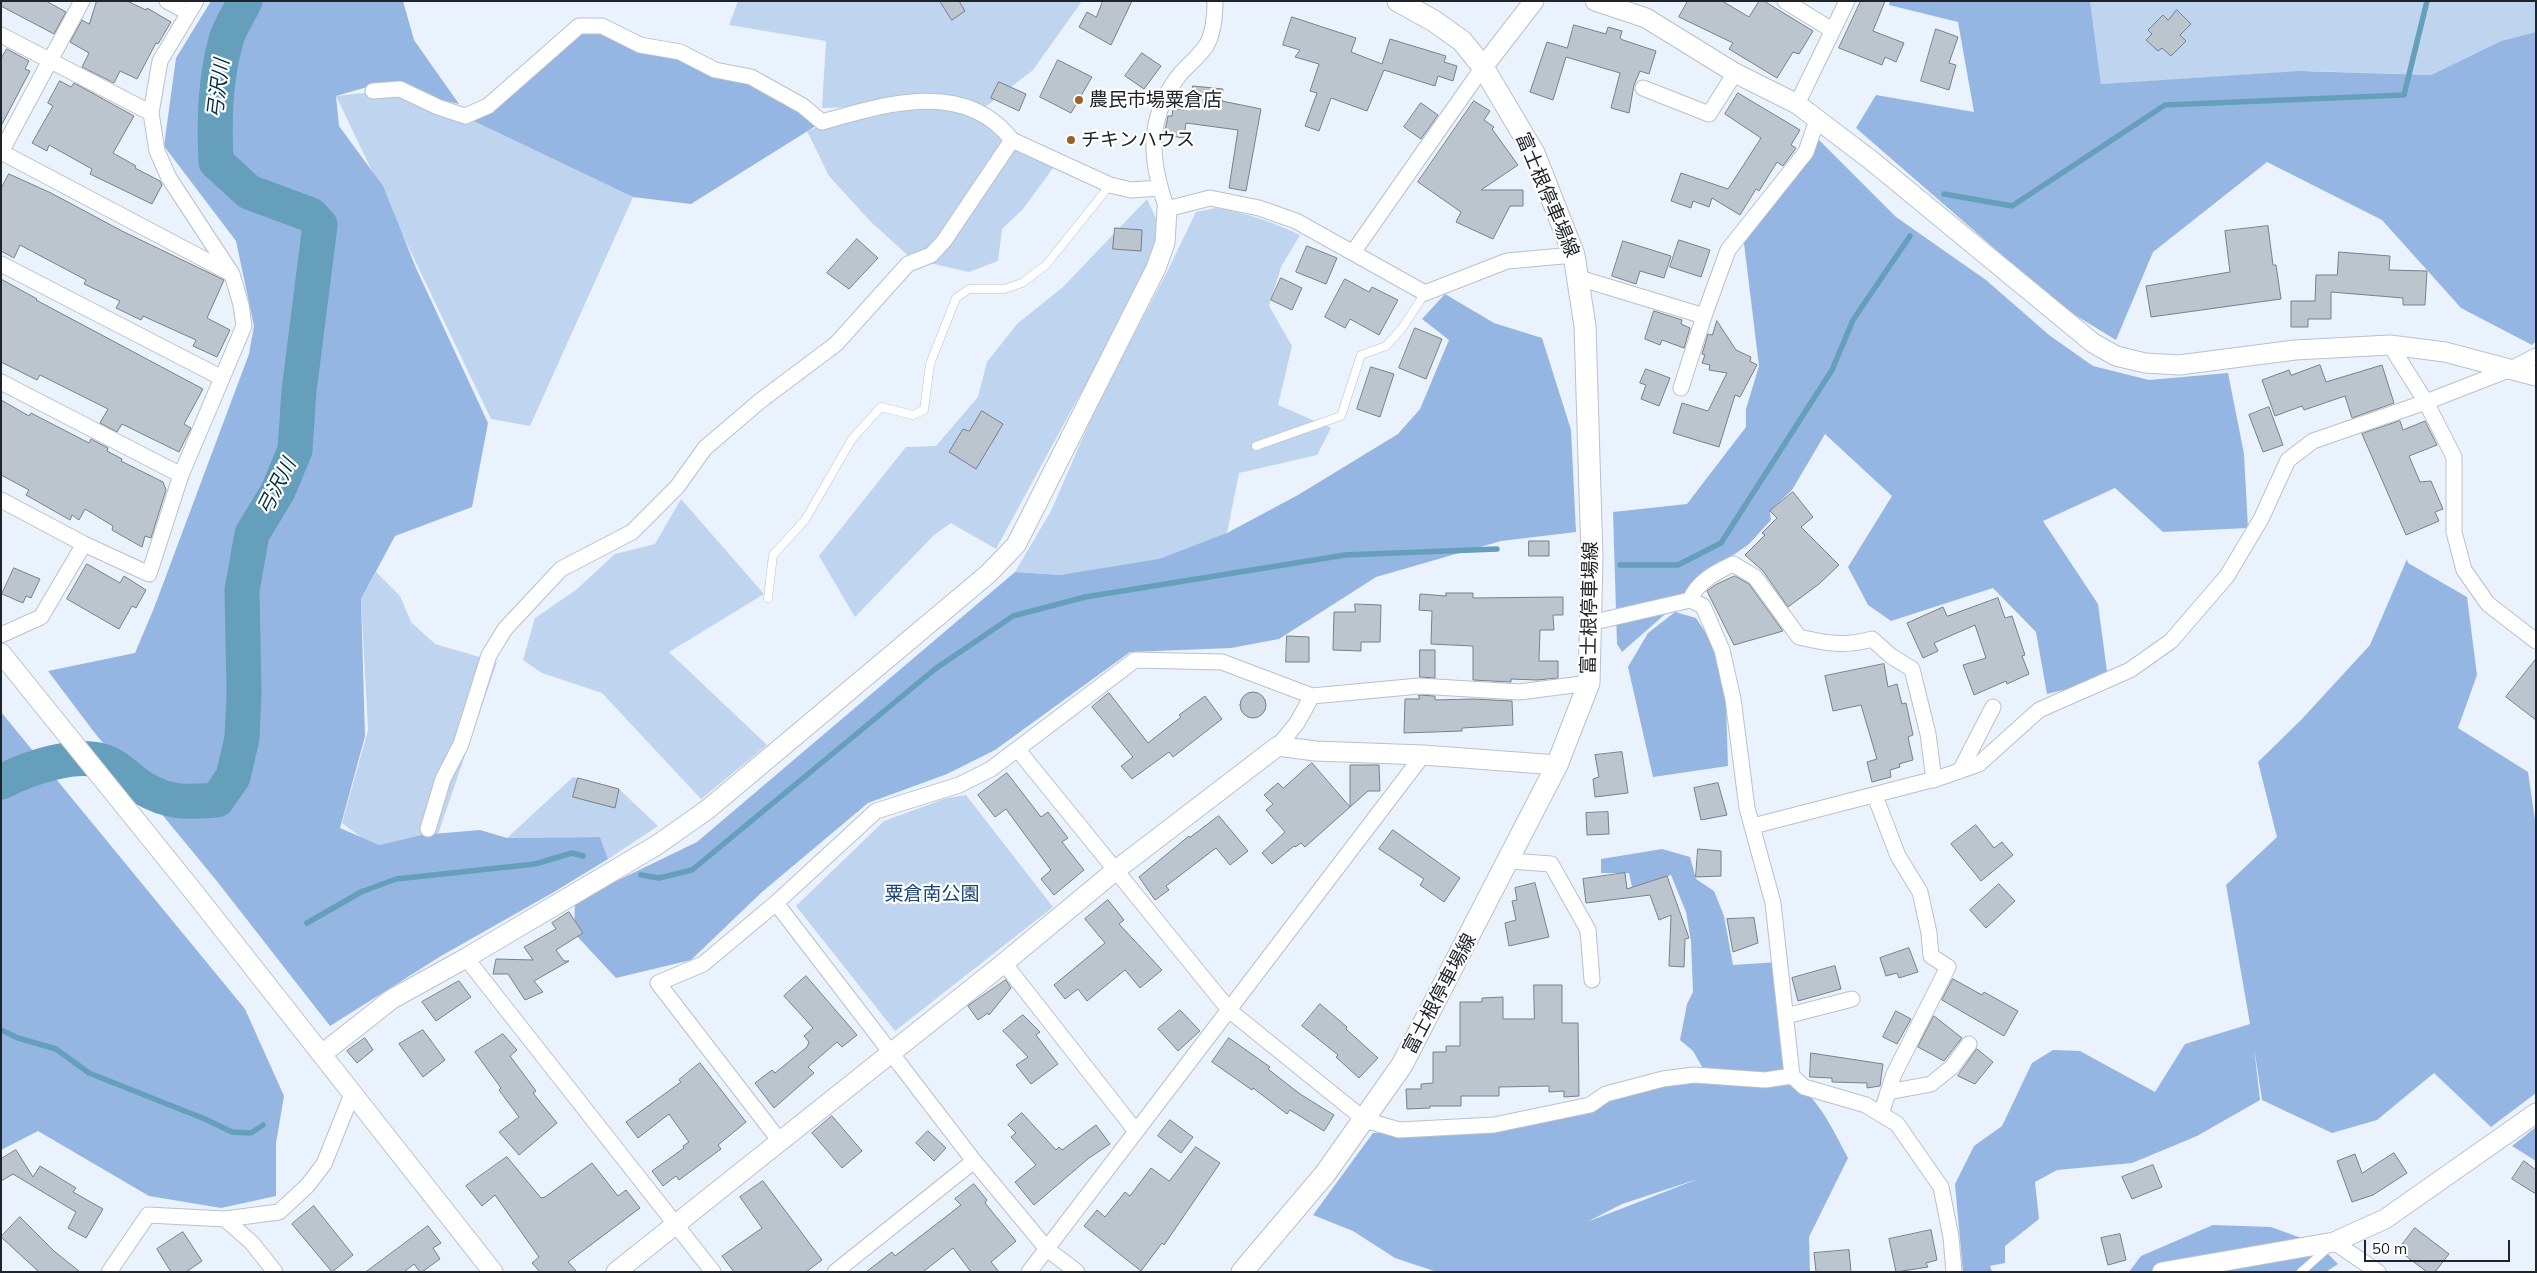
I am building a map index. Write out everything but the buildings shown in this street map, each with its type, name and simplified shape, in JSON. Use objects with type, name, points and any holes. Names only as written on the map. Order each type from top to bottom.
[{"type":"main road","name":"富士根停車場線","points":[[1242,1272],[1325,1174],[1365,1120],[1402,1065],[1510,861],[1557,765],[1589,683],[1592,558],[1587,383],[1585,326],[1574,255],[1534,153],[1484,67],[1462,41],[1434,21],[1398,1]]},
{"type":"street","points":[[82,1],[52,62],[1,152],[232,274]]},
{"type":"street","points":[[1,500],[84,544],[149,574],[181,475],[244,326],[241,305],[232,274],[169,178],[157,151],[151,113],[160,60],[193,7],[167,1]]},
{"type":"street","points":[[322,1054],[392,999],[466,958],[658,845],[708,809],[988,574],[1016,545],[1156,268],[1165,243],[1167,210],[1159,188],[1153,133],[1160,105],[1178,77],[1206,46],[1215,19],[1215,1]]},
{"type":"street","points":[[1354,251],[1484,67],[1534,1]]},
{"type":"street","points":[[1595,1],[1646,18],[1736,73],[1796,104],[1880,166],[2093,343],[2116,356],[2145,363],[2179,364],[2295,350],[2390,345],[2445,352],[2536,376]]},
{"type":"street","points":[[1785,1],[1832,30]]},
{"type":"street","points":[[1796,104],[1848,1]]},
{"type":"street","points":[[373,92],[400,88],[438,107],[465,116],[488,106],[579,26],[602,26],[640,45],[680,52],[715,70],[751,77],[803,106],[822,122],[886,104],[942,101],[980,111],[999,124],[1012,140],[1110,185],[1131,190],[1159,188]]},
{"type":"street","points":[[1,35],[151,113]]},
{"type":"street","points":[[1643,88],[1709,114],[1736,73]]},
{"type":"street","points":[[1681,388],[1728,250],[1806,152],[1817,120]]},
{"type":"street","points":[[428,828],[442,779],[462,744],[489,655],[505,629],[561,569],[632,532],[677,487],[705,448],[760,401],[836,344],[908,264],[931,255],[944,241],[1012,140]]},
{"type":"street","points":[[1167,210],[1210,198],[1259,208],[1296,221],[1354,251],[1425,293],[1507,261],[1574,255]]},
{"type":"street","points":[[1,264],[222,378]]},
{"type":"street","points":[[1579,278],[1704,316]]},
{"type":"street","points":[[2390,345],[2426,402],[2454,457],[2454,532],[2464,570],[2488,604],[2536,641]]},
{"type":"street","points":[[1752,826],[1934,780],[1979,764],[2039,710],[2130,670],[2171,641],[2227,576],[2261,519],[2288,460],[2313,441],[2426,402],[2511,369],[2536,356]]},
{"type":"street","points":[[1,382],[181,475]]},
{"type":"street","points":[[1,635],[41,617],[84,544]]},
{"type":"street","points":[[1690,600],[1695,589],[1720,570],[1733,564],[1755,577],[1799,637],[1828,644],[1853,645],[1872,639],[1891,656],[1912,668],[1928,734],[1934,780]]},
{"type":"street","points":[[1590,623],[1690,600],[1703,606],[1722,650],[1732,699],[1747,808],[1773,903],[1792,1076],[1804,1087],[1866,1105],[1897,1124],[1941,1187],[1951,1237],[1954,1272]]},
{"type":"street","points":[[5,657],[193,891],[493,1272]]},
{"type":"street","points":[[779,1140],[658,983],[703,964],[776,903],[876,811],[959,785],[991,769],[1135,660],[1222,662],[1312,696],[1419,686],[1519,692],[1589,683]]},
{"type":"street","points":[[616,1272],[779,1140],[1004,963],[1116,870],[1278,746],[1297,723],[1312,696]]},
{"type":"street","points":[[1960,771],[1993,707]]},
{"type":"street","points":[[1278,746],[1315,752],[1423,755],[1557,765]]},
{"type":"street","points":[[1018,750],[1230,1011],[1365,1120],[1400,1130],[1494,1125],[1590,1105],[1606,1094],[1664,1078],[1694,1075],[1765,1080],[1792,1076]]},
{"type":"street","points":[[1029,1272],[1135,1130],[1230,1011],[1423,755]]},
{"type":"street","points":[[1875,796],[1898,856],[1920,892],[1929,933],[1931,956],[1948,967],[1894,1074],[1881,1114]]},
{"type":"street","points":[[1510,861],[1552,864],[1588,930],[1592,980]]},
{"type":"street","points":[[776,903],[974,1161],[1047,1249],[1077,1272]]},
{"type":"street","points":[[466,958],[713,1272]]},
{"type":"street","points":[[1004,963],[1135,1130]]},
{"type":"street","points":[[1786,1016],[1852,999]]},
{"type":"street","points":[[1888,1092],[1931,1084],[1952,1067],[1969,1044]]},
{"type":"street","points":[[109,1272],[148,1216],[225,1219],[278,1212],[306,1186],[324,1164],[352,1094]]},
{"type":"street","points":[[2162,1272],[2334,1242],[2385,1219],[2536,1113]]},
{"type":"street","points":[[836,1272],[974,1161]]},
{"type":"street","points":[[225,1219],[252,1243],[275,1272]]},
{"type":"street","points":[[2334,1242],[2378,1272]]},
{"type":"lane","points":[[768,598],[773,555],[805,520],[852,439],[881,407],[913,415],[924,410],[930,364],[956,298],[969,290],[1004,290],[1022,283],[1046,265],[1110,185]]},
{"type":"lane","points":[[1256,446],[1340,416],[1360,355],[1386,346],[1403,328],[1425,293]]},
{"type":"lane","points":[[2301,1272],[2334,1242]]},
{"type":"green space","points":[[738,1],[1082,1],[1033,70],[980,111],[1056,164],[1023,209],[1002,229],[998,261],[969,272],[912,259],[871,222],[829,176],[807,131],[872,108],[897,106],[822,108],[826,41],[729,25]]},
{"type":"green space","points":[[2090,1],[2536,1],[2536,32],[2501,41],[2431,75],[2311,71],[2101,84]]},
{"type":"green space","points":[[400,89],[465,116],[633,197],[530,426],[491,419],[336,96]]},
{"type":"green space","points":[[1147,199],[1159,225],[1152,258],[1129,320],[1079,396],[996,549],[951,523],[934,535],[855,617],[819,556],[906,447],[936,446],[978,397],[987,362],[1017,324],[1063,287]]},
{"type":"green space","points":[[1216,208],[1259,218],[1300,235],[1281,267],[1269,306],[1292,346],[1278,405],[1331,428],[1317,455],[1239,473],[1227,533],[1157,564],[1060,575],[1015,572],[1051,511],[1097,405],[1168,270],[1196,212]]},
{"type":"green space","points":[[681,499],[764,594],[669,652],[767,745],[701,799],[602,693],[542,673],[523,660],[535,618],[576,590],[615,554],[655,544]]},
{"type":"green space","points":[[376,572],[400,596],[411,622],[435,644],[497,662],[438,834],[421,835],[379,845],[362,838],[342,823],[368,730],[361,599]]},
{"type":"green space","points":[[573,777],[619,789],[658,826],[608,859],[600,837],[507,838]]},
{"type":"green space","name":"粟倉南公園","points":[[966,795],[1053,907],[895,1031],[796,906],[884,821],[947,798]]},
{"type":"shaded area","points":[[211,1],[403,1],[414,40],[459,104],[374,85],[336,96],[339,126],[383,186],[416,268],[488,423],[472,507],[395,536],[361,599],[365,736],[340,828],[379,845],[421,835],[480,830],[507,838],[600,837],[608,859],[441,956],[330,1026],[216,880],[94,732],[48,671],[135,653],[154,608],[249,354],[254,326],[236,241],[164,146],[176,58]]},
{"type":"shaded area","points":[[1890,1],[2090,1],[2101,84],[2300,71],[2431,75],[2501,41],[2536,32],[2536,341],[2532,345],[2461,308],[2382,220],[2267,162],[2153,252],[2116,340],[2062,307],[1856,128],[1876,95],[1974,112],[1958,22],[1889,5]]},
{"type":"shaded area","points":[[579,26],[743,76],[822,122],[691,204],[633,197],[474,121]]},
{"type":"shaded area","points":[[1813,134],[1896,217],[1986,280],[2049,335],[2093,366],[2149,380],[2228,373],[2244,454],[2248,528],[2163,532],[2115,488],[2043,521],[2098,604],[2108,679],[2047,694],[2036,632],[1993,588],[1891,621],[1868,605],[1848,567],[1892,496],[1825,434],[1792,490],[1770,511],[1771,520],[1749,544],[1729,558],[1622,652],[1617,644],[1613,512],[1687,504],[1746,427],[1746,409],[1759,366],[1743,235]]},
{"type":"shaded area","points":[[1445,294],[1494,323],[1542,338],[1571,430],[1576,532],[1501,541],[1376,577],[1279,639],[1231,648],[1130,652],[995,750],[947,774],[868,803],[762,892],[691,960],[616,978],[574,933],[575,901],[697,842],[1015,572],[1060,575],[1159,559],[1227,533],[1298,495],[1398,434],[1420,409],[1449,340],[1422,319]]},
{"type":"shaded area","points":[[2407,559],[2408,563],[2467,597],[2477,675],[2458,728],[2528,772],[2536,827],[2536,1093],[2491,1127],[2434,1073],[2377,1120],[2332,1133],[2262,1100],[2254,1047],[2260,1100],[2197,1136],[2132,1163],[2057,1170],[2035,1182],[2039,1219],[2005,1246],[2005,1263],[1990,1266],[1992,1272],[1963,1272],[1955,1184],[1974,1146],[2002,1126],[2032,1063],[2053,1050],[2080,1051],[2155,1092],[2185,1044],[2250,1024],[2226,885],[2277,837],[2258,762],[2301,720],[2370,645]]},
{"type":"shaded area","points":[[1675,612],[1696,618],[1717,650],[1726,703],[1728,766],[1653,777],[1628,667],[1648,633]]},
{"type":"shaded area","points":[[1,712],[245,1009],[284,1096],[276,1143],[276,1196],[221,1208],[149,1196],[38,1131],[1,1150]]},
{"type":"shaded area","points":[[1662,849],[1690,857],[1696,879],[1714,891],[1724,916],[1733,965],[1778,962],[1790,1075],[1705,1072],[1693,1051],[1680,1040],[1687,1004],[1693,992],[1691,941],[1686,912],[1671,875],[1632,887],[1629,873],[1601,873],[1601,859]]},
{"type":"shaded area","points":[[1788,1078],[1799,1085],[1816,1103],[1830,1124],[1848,1158],[1809,1237],[1810,1272],[1437,1272],[1395,1258],[1353,1231],[1313,1215],[1373,1133],[1481,1133],[1601,1095],[1663,1079]],"holes":[[[1698,1179],[1587,1222],[1622,1204]]]},
{"type":"shaded area","points":[[2536,1127],[2536,1161],[2512,1146]]},
{"type":"shaded area","points":[[2213,1225],[2271,1227],[2318,1244],[2338,1264],[2326,1272],[2129,1272],[2141,1256]]},
{"type":"waterway","name":"弓沢川","points":[[1,782],[25,771],[54,762],[83,759],[96,760],[108,763],[139,785],[162,797],[179,801],[197,801],[217,800],[233,777],[242,738],[244,693],[242,590],[252,534],[278,491],[295,450],[299,391],[320,225],[311,215],[249,192],[216,162],[215,115],[222,55],[232,25],[245,1]]},
{"type":"waterway","points":[[1944,194],[2012,206],[2165,105],[2404,95],[2427,1]]},
{"type":"waterway","points":[[1620,565],[1678,565],[1721,543],[1832,370],[1853,320],[1910,236]]},
{"type":"waterway","points":[[641,875],[659,878],[692,870],[935,669],[1013,616],[1085,597],[1345,555],[1497,549]]},
{"type":"waterway","points":[[307,923],[361,892],[396,879],[535,864],[572,853],[583,856]]},
{"type":"waterway","points":[[1,1030],[18,1038],[56,1049],[89,1073],[205,1119],[232,1132],[251,1133],[263,1125]]},
{"type":"place","name":"農民市場粟倉店","points":[[1079,100]]},
{"type":"place","name":"チキンハウス","points":[[1071,140]]}]
